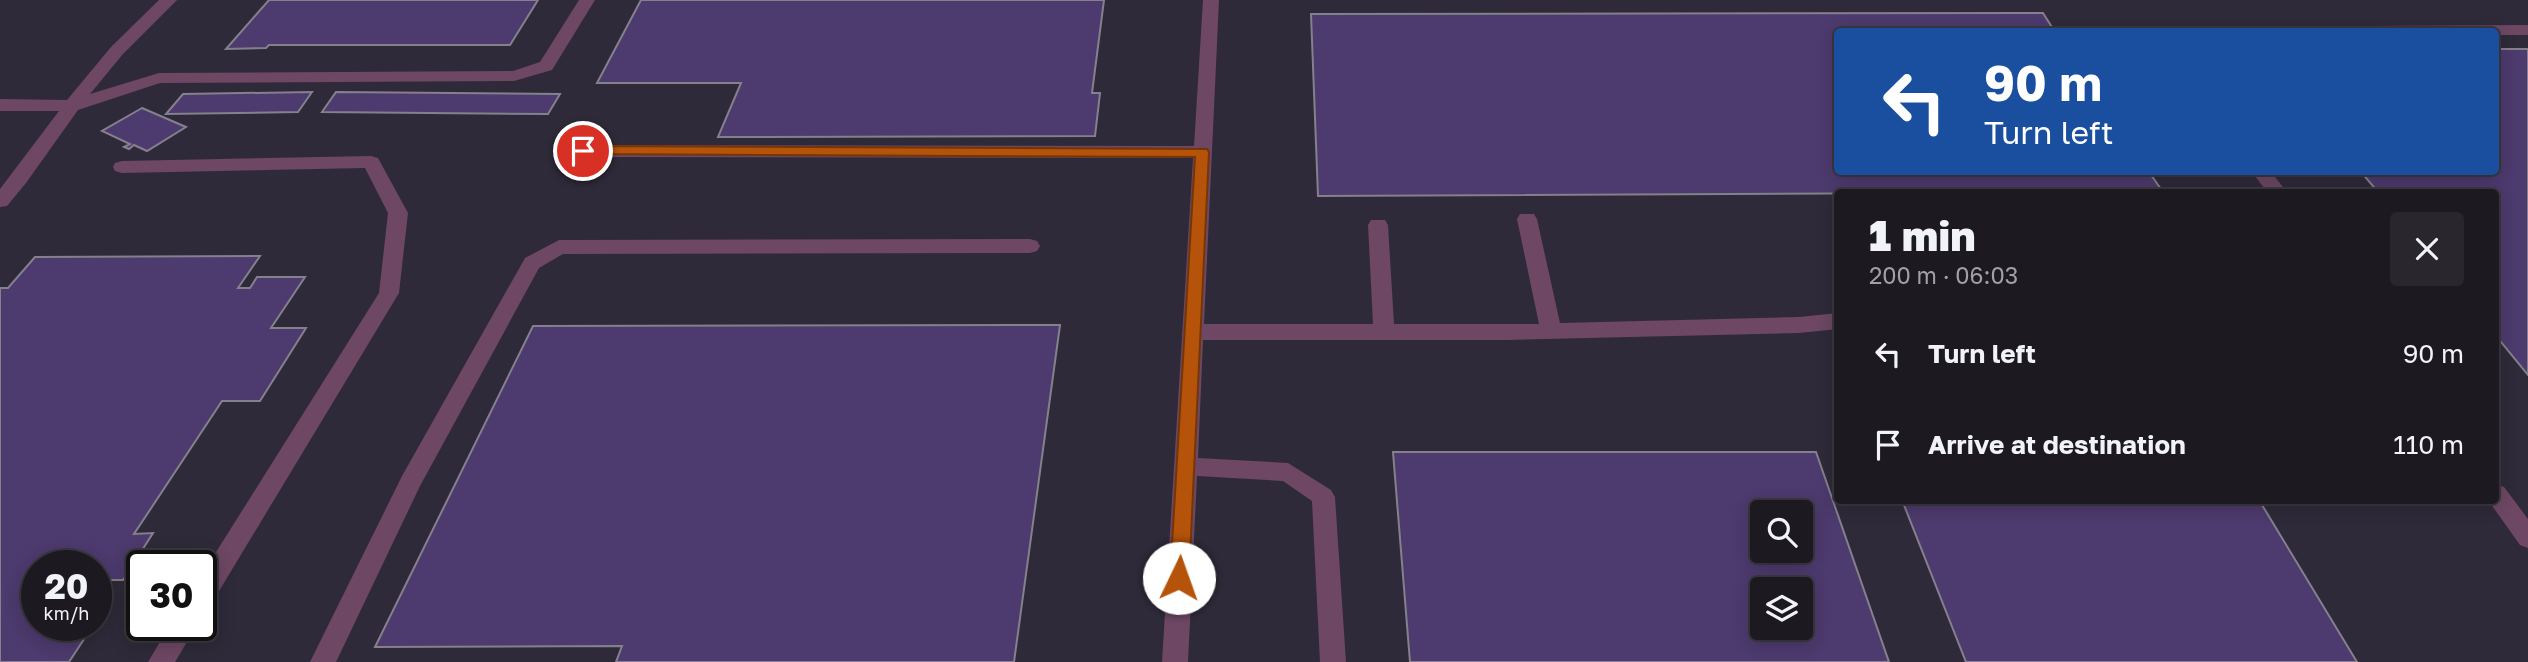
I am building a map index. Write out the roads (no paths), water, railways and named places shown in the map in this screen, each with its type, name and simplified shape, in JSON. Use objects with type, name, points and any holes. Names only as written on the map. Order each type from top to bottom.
[{"type":"street","points":[[0,201],[22,179],[72,106],[129,34],[169,0]]},
{"type":"street","points":[[0,105],[72,106],[159,78],[514,76],[546,66],[587,0]]},
{"type":"street","points":[[1175,662],[1211,0]]},
{"type":"street","points":[[2499,30],[2528,30]]},
{"type":"street","points":[[583,151],[1202,152]]},
{"type":"street","points":[[122,167],[371,162],[398,213],[389,293],[217,572]]},
{"type":"street","points":[[2263,175],[2275,189]]},
{"type":"street","points":[[1527,219],[1551,331]]},
{"type":"street","points":[[1378,225],[1384,332]]},
{"type":"street","points":[[323,662],[410,483],[532,263],[559,247],[1030,246]]},
{"type":"street","points":[[1193,332],[1551,331],[1799,325],[1834,321]]},
{"type":"street","points":[[1185,467],[1289,472],[1323,496],[1333,662]]},
{"type":"street","points":[[2499,498],[2528,538]]},
{"type":"street","points":[[162,662],[174,641]]}]
